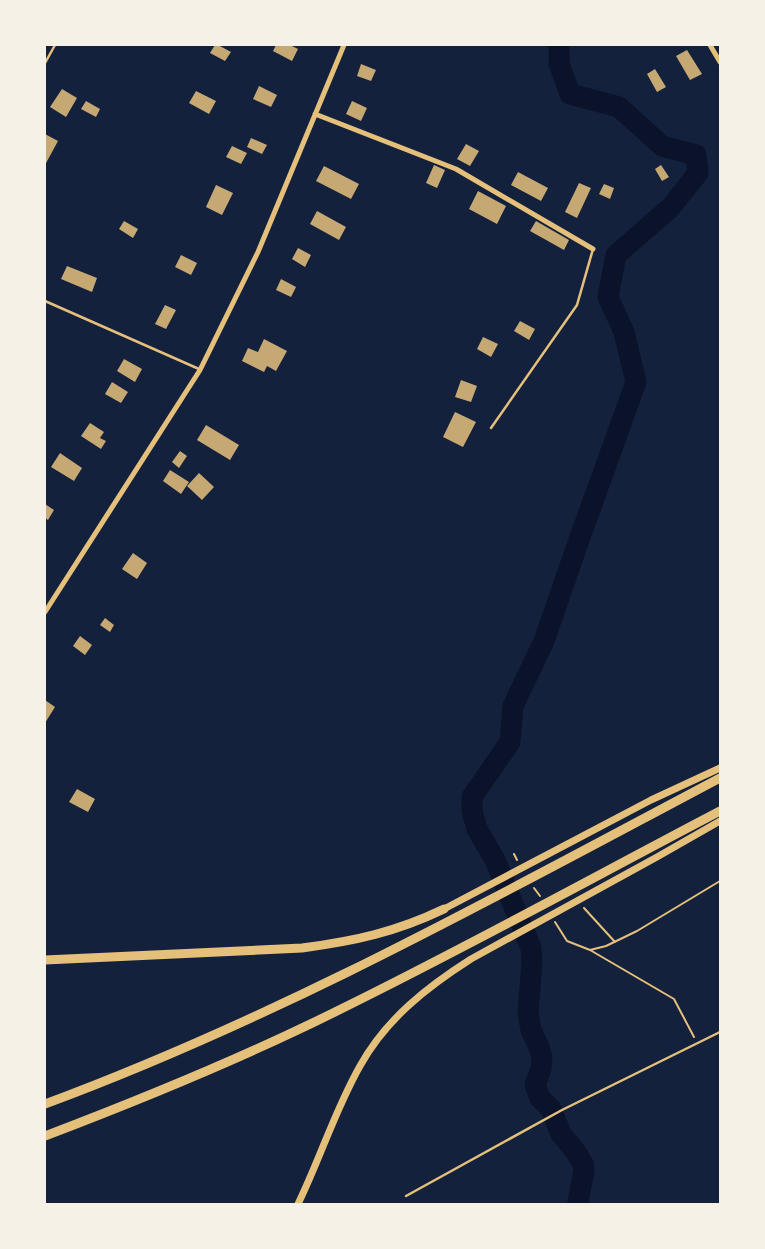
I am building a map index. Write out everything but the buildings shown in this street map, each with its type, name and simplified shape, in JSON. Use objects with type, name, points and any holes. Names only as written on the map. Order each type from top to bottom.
[{"type":"highway","points":[[45,1104],[140,1066],[260,1014],[450,920],[720,778]]},
{"type":"highway","points":[[45,1136],[231,1059],[340,1010],[720,811]]},
{"type":"highway","points":[[45,960],[302,948],[327,945],[395,930],[444,908]]},
{"type":"main road","points":[[444,908],[651,800],[720,768]]},
{"type":"main road","points":[[298,1204],[351,1082],[373,1046],[416,997],[443,976],[471,959],[720,821]]},
{"type":"street","points":[[45,612],[200,370],[258,252],[344,45]]},
{"type":"street","points":[[710,45],[720,62]]},
{"type":"street","points":[[315,114],[456,170],[594,249]]},
{"type":"lane","points":[[45,64],[55,45]]},
{"type":"lane","points":[[491,428],[576,305],[594,249]]},
{"type":"lane","points":[[45,301],[200,370]]},
{"type":"lane","points":[[406,1196],[538,1122],[720,1032]]},
{"type":"path","points":[[514,854],[518,862]]},
{"type":"path","points":[[590,950],[615,942],[637,931],[720,881]]},
{"type":"path","points":[[533,886],[543,902]]},
{"type":"path","points":[[581,904],[615,942]]},
{"type":"path","points":[[553,917],[567,941],[590,950],[674,998],[698,1044]]},
{"type":"waterway","points":[[559,45],[559,64],[570,94],[619,107],[662,146],[696,155],[698,173],[670,208],[616,255],[608,297],[624,332],[636,382],[544,641],[513,706],[510,742],[472,797],[472,811],[477,829],[495,860],[531,948],[532,961],[528,1013],[531,1030],[542,1058],[541,1069],[535,1085],[540,1098],[551,1109],[561,1134],[576,1152],[584,1166],[579,1204]]}]
